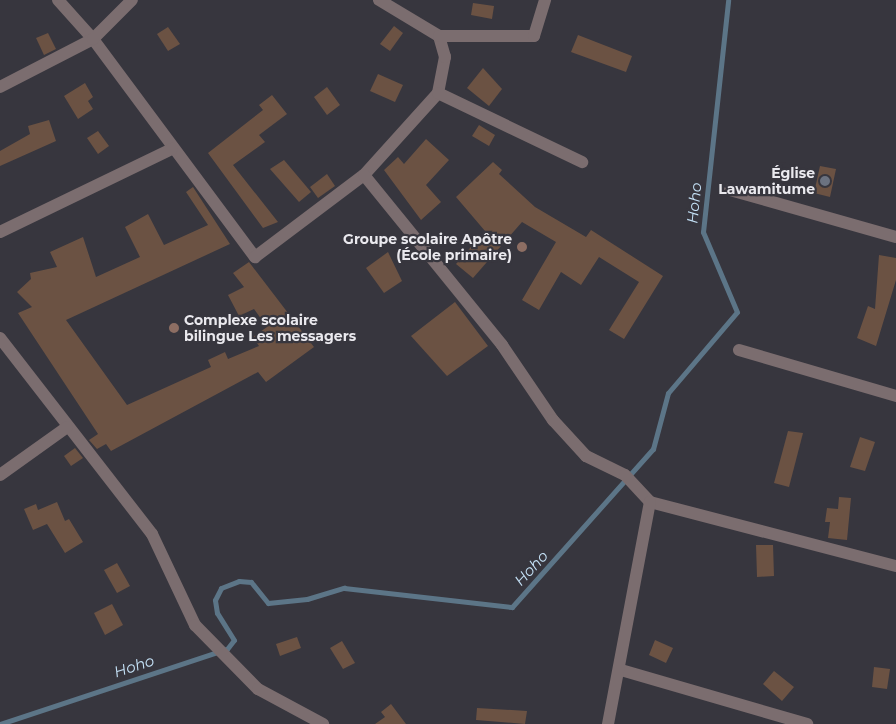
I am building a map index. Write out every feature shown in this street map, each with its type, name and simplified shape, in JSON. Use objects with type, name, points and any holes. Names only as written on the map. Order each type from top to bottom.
[{"type":"street","points":[[58,0],[93,40],[172,149],[254,257],[364,175],[438,93],[445,57],[439,36]]},
{"type":"street","points":[[0,87],[93,40],[132,0]]},
{"type":"street","points":[[379,0],[439,36],[534,36],[545,0]]},
{"type":"street","points":[[438,93],[582,162]]},
{"type":"street","points":[[0,232],[172,149]]},
{"type":"street","points":[[364,175],[502,345],[553,420],[586,456],[629,479],[650,502],[896,566]]},
{"type":"street","points":[[730,190],[896,236]]},
{"type":"street","points":[[0,338],[67,428],[152,534],[195,625],[258,689],[321,723]]},
{"type":"street","points":[[739,350],[896,396]]},
{"type":"street","points":[[0,475],[67,428]]},
{"type":"street","points":[[608,724],[621,670],[650,502]]},
{"type":"street","points":[[621,670],[807,724]]},
{"type":"building","points":[[473,3],[494,6],[492,19],[471,15]]},
{"type":"building","points":[[394,26],[403,33],[390,51],[380,44]]},
{"type":"building","points":[[168,27],[180,44],[168,51],[157,34]]},
{"type":"building","points":[[48,33],[56,49],[44,55],[36,38]]},
{"type":"building","points":[[578,35],[632,56],[626,72],[571,52]]},
{"type":"building","points":[[483,68],[502,89],[489,106],[467,88]]},
{"type":"building","points":[[378,74],[403,85],[395,102],[370,91]]},
{"type":"building","points":[[85,83],[93,97],[88,101],[93,109],[78,119],[64,96]]},
{"type":"building","points":[[327,87],[340,105],[327,115],[314,97]]},
{"type":"building","points":[[272,95],[287,114],[259,135],[265,142],[233,165],[278,222],[263,228],[208,153],[263,110],[259,105]]},
{"type":"building","points":[[49,120],[56,141],[0,166],[0,151],[30,134],[28,126]]},
{"type":"building","points":[[479,125],[495,135],[489,146],[472,136]]},
{"type":"building","points":[[98,131],[109,146],[98,154],[87,138]]},
{"type":"building","points":[[426,139],[449,160],[426,185],[441,202],[421,220],[384,170],[398,157],[404,164]]},
{"type":"building","points":[[284,160],[311,192],[299,202],[270,169]]},
{"type":"building","points":[[493,162],[502,170],[499,174],[535,207],[586,237],[591,230],[663,276],[624,339],[609,330],[639,282],[599,257],[581,285],[561,272],[539,310],[522,300],[556,242],[522,222],[473,278],[456,264],[485,231],[456,197]]},
{"type":"building","name":"Église Lawamitume","points":[[820,166],[836,169],[830,197],[814,193]]},
{"type":"building","points":[[327,174],[335,186],[318,198],[310,187]]},
{"type":"building","points":[[193,187],[230,244],[66,320],[127,405],[211,367],[208,360],[225,352],[228,359],[259,346],[253,337],[267,327],[254,309],[239,316],[228,295],[244,287],[233,273],[249,262],[314,347],[266,382],[258,372],[111,451],[106,444],[97,449],[89,440],[98,434],[18,313],[32,307],[17,292],[31,279],[30,273],[57,267],[50,252],[83,237],[96,277],[140,257],[125,227],[148,214],[164,245],[208,225],[186,192]]},
{"type":"building","points":[[388,252],[402,281],[384,293],[366,268]]},
{"type":"building","points":[[879,255],[896,258],[896,280],[876,346],[857,338],[868,306],[875,309]]},
{"type":"building","points":[[455,302],[488,346],[447,376],[411,336]]},
{"type":"building","points":[[788,431],[803,433],[789,487],[774,483]]},
{"type":"building","points":[[860,437],[875,442],[865,471],[850,467]]},
{"type":"building","points":[[75,448],[83,458],[71,466],[64,456]]},
{"type":"building","points":[[839,497],[851,498],[847,540],[828,538],[830,522],[825,522],[827,508],[838,509]]},
{"type":"building","points":[[57,502],[65,521],[69,519],[83,542],[65,553],[47,524],[33,530],[24,509],[36,504],[38,510]]},
{"type":"building","points":[[756,545],[773,545],[774,576],[757,577]]},
{"type":"building","points":[[117,563],[130,586],[117,593],[104,570]]},
{"type":"building","points":[[112,604],[123,625],[105,635],[94,613]]},
{"type":"building","points":[[297,637],[301,648],[280,656],[276,644]]},
{"type":"building","points":[[655,640],[673,648],[666,663],[649,655]]},
{"type":"building","points":[[342,641],[355,663],[343,669],[330,648]]},
{"type":"building","points":[[874,667],[890,669],[887,689],[872,687]]},
{"type":"building","points":[[774,671],[794,687],[782,701],[763,684]]},
{"type":"building","points":[[391,704],[406,724],[375,724],[385,717],[381,712]]},
{"type":"building","points":[[477,708],[527,711],[525,724],[476,720]]},
{"type":"waterway","name":"Hoho","points":[[0,724],[227,649],[234,640],[217,613],[215,600],[221,588],[239,581],[251,582],[268,603],[307,599],[344,588],[512,607],[653,449],[668,393],[737,312],[703,232],[728,0]]},
{"type":"place","name":"Église Lawamitume","points":[[825,181]]},
{"type":"place","name":"Groupe scolaire Apôtre (École primaire)","points":[[522,247]]},
{"type":"place","name":"Complexe scolaire bilingue Les messagers","points":[[174,328]]}]
